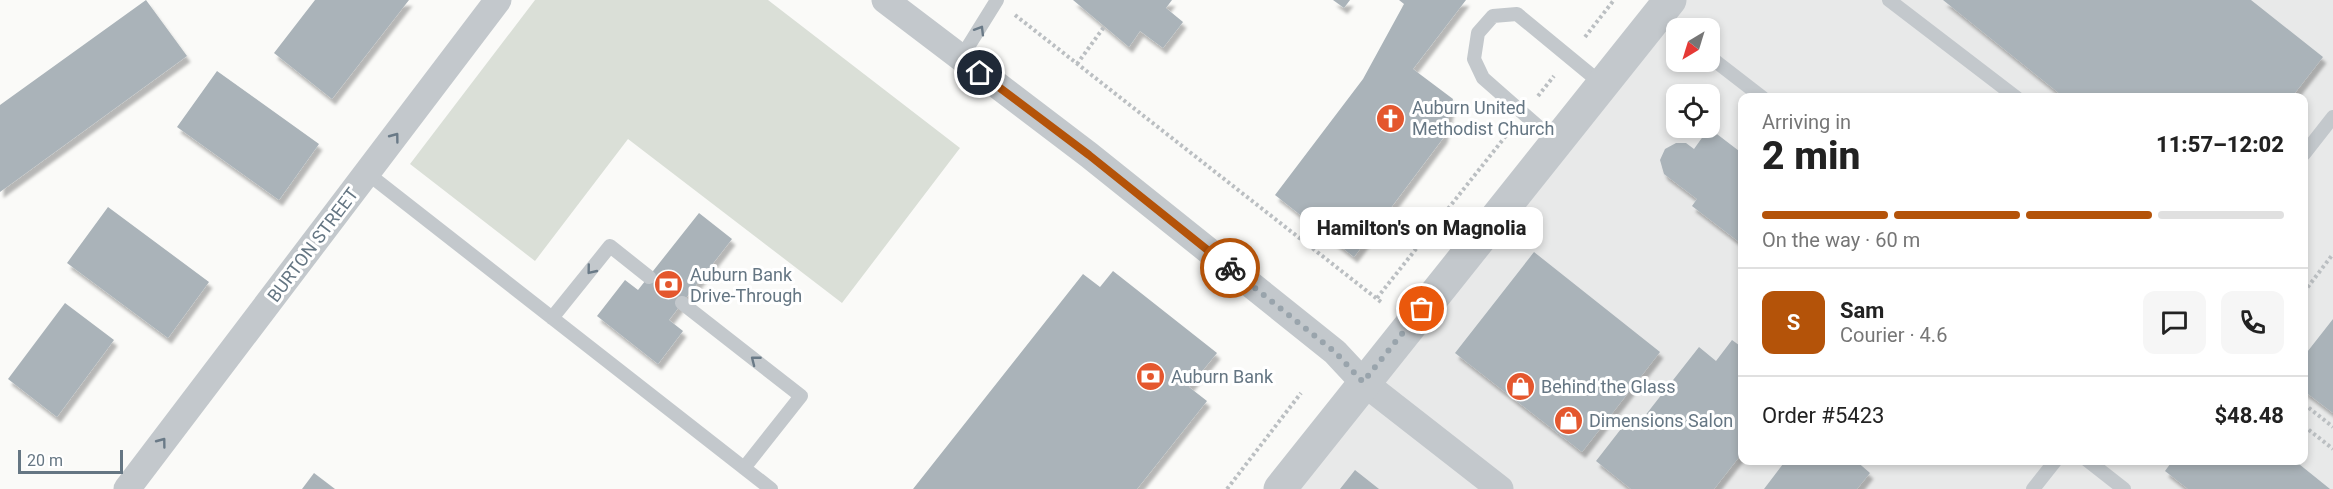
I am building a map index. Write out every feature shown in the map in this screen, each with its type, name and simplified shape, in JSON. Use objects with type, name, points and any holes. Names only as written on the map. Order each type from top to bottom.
[{"type":"street","name":"BURTON STREET","points":[[127,489],[498,0]]},
{"type":"street","points":[[885,0],[1089,155],[1335,352],[1363,382],[1500,489]]},
{"type":"street","points":[[1280,489],[1602,84],[1668,15]]},
{"type":"lane","points":[[1889,0],[2010,93]]},
{"type":"lane","points":[[961,58],[997,1]]},
{"type":"lane","points":[[1556,142],[1484,78],[1474,59],[1478,33],[1493,16],[1517,14],[1602,84]]},
{"type":"lane","points":[[1720,65],[1757,93]]},
{"type":"lane","points":[[2308,149],[2333,117]]},
{"type":"lane","points":[[367,173],[771,489]]},
{"type":"lane","points":[[552,318],[610,246],[648,277]]},
{"type":"lane","points":[[682,303],[801,396],[744,468]]},
{"type":"lane","points":[[2033,489],[2052,465]]},
{"type":"lane","points":[[2093,465],[2124,489]]},
{"type":"path","points":[[997,1],[1379,300],[1614,0]]},
{"type":"path","points":[[1077,64],[1104,27]]},
{"type":"path","points":[[2308,287],[2333,254]]},
{"type":"path","points":[[1227,489],[1293,408],[1300,393]]},
{"type":"path","points":[[2308,407],[2333,428]]},
{"type":"path","points":[[2308,429],[2333,449]]},
{"type":"shaded area","points":[[535,0],[768,0],[960,148],[842,303],[628,139],[535,261],[410,164]]},
{"type":"shaded area","points":[[1670,0],[2333,0],[2333,489],[1280,489]]},
{"type":"building","points":[[146,0],[187,56],[0,192],[0,105]]},
{"type":"building","points":[[315,0],[409,0],[332,99],[274,53]]},
{"type":"building","points":[[1073,0],[1172,0],[1166,8],[1183,22],[1163,48],[1140,31],[1129,47]]},
{"type":"building","points":[[1333,0],[1350,0],[1344,8]]},
{"type":"building","name":"Auburn United Methodist Church","points":[[1399,0],[1466,0],[1413,69],[1453,99],[1444,137],[1354,257],[1275,195],[1363,79],[1404,4]]},
{"type":"building","points":[[1943,0],[2251,0],[2323,57],[2295,93],[2059,93]]},
{"type":"building","points":[[217,71],[319,144],[279,200],[177,127]]},
{"type":"building","points":[[1720,136],[1738,150],[1738,241],[1692,206],[1697,199],[1664,174],[1660,160],[1665,149],[1676,143],[1686,143],[1694,149],[1702,138]]},
{"type":"building","points":[[108,207],[209,282],[168,338],[67,263]]},
{"type":"building","name":"Auburn Bank Drive-Through","points":[[699,213],[732,239],[669,320],[683,331],[658,364],[597,316],[625,280],[638,290]]},
{"type":"building","points":[[1534,252],[1660,352],[1582,452],[1455,353]]},
{"type":"building","points":[[1113,271],[1217,353],[1189,387],[1207,401],[1137,489],[913,489],[1083,274],[1100,287]]},
{"type":"building","points":[[65,303],[114,340],[57,417],[8,379]]},
{"type":"building","points":[[2333,319],[2333,413],[2308,394],[2308,351]]},
{"type":"building","points":[[1732,340],[1738,344],[1738,458],[1714,489],[1631,489],[1596,461],[1624,425],[1633,431],[1699,347],[1716,361]]},
{"type":"building","points":[[1782,465],[1861,465],[1870,473],[1857,489],[1764,489]]},
{"type":"building","points":[[2169,465],[2300,465],[2330,489],[2188,489],[2165,471]]},
{"type":"building","points":[[1355,470],[1379,489],[1340,489]]},
{"type":"building","points":[[314,473],[335,489],[302,489]]},
{"type":"way so far","points":[[1230,268],[1335,352],[1363,382],[1422,309]]},
{"type":"place","name":"Auburn United Methodist Church","points":[[1391,118]]},
{"type":"place","name":"Auburn Bank Drive-Through","points":[[669,285]]},
{"type":"place","name":"Hamilton's on Magnolia","points":[[1422,309]]},
{"type":"place","name":"Auburn Bank","points":[[1150,377]]},
{"type":"place","name":"Behind the Glass","points":[[1520,387]]},
{"type":"place","name":"Dimensions Salon","points":[[1568,421]]},
{"type":"route","points":[[980,73],[1089,155],[1230,268]]}]
